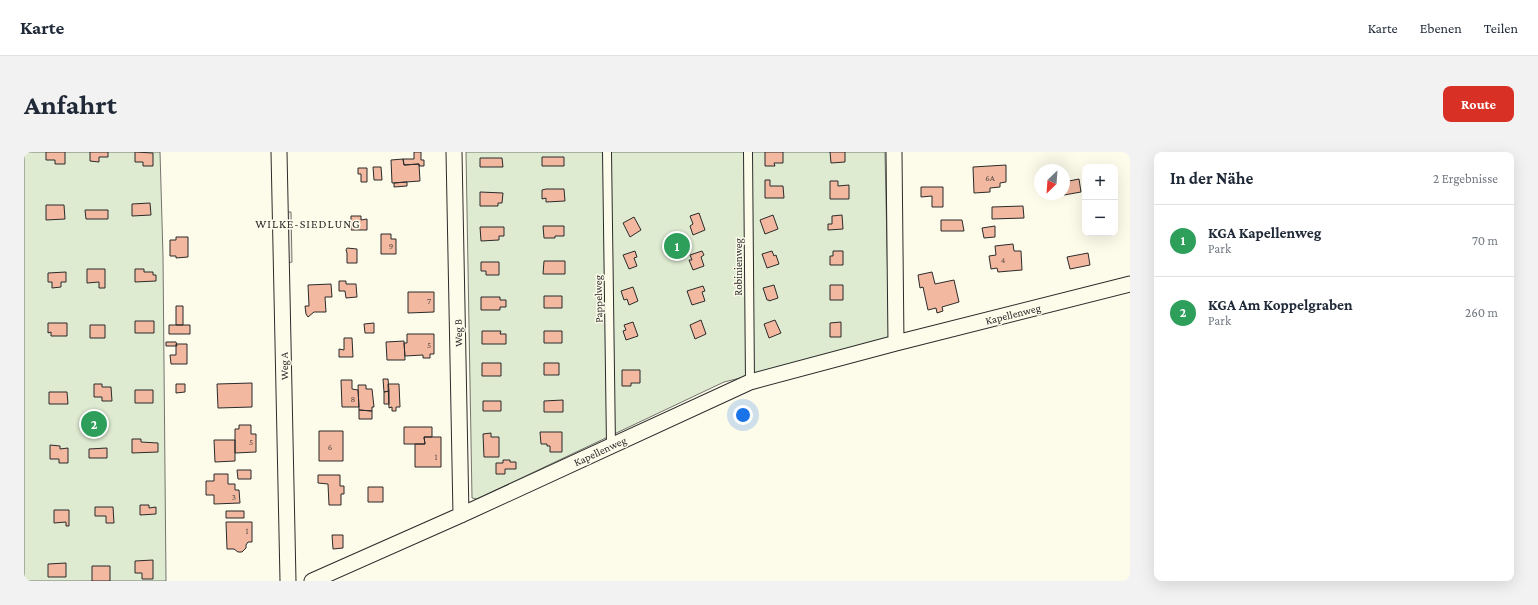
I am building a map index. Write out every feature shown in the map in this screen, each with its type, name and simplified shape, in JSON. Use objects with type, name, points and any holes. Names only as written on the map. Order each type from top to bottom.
[{"type":"street","name":"Weg A","points":[[279,152],[288,581]]},
{"type":"street","name":"Weg B","points":[[454,152],[462,515]]},
{"type":"street","points":[[894,152],[896,343]]},
{"type":"street","name":"Kapellenweg","points":[[312,581],[462,515],[750,382],[896,343],[1130,284]]},
{"type":"lane","name":"Pappelweg","points":[[607,152],[611,446]]},
{"type":"lane","name":"Robinienweg","points":[[748,152],[750,382]]},
{"type":"green space","points":[[24,152],[160,152],[163,256],[166,581],[24,581]]},
{"type":"green space","points":[[466,152],[885,152],[889,341],[724,382],[477,499],[472,498]]},
{"type":"shaded area","points":[[286,212],[291,212],[292,262],[287,263]]},
{"type":"building","points":[[46,152],[65,152],[65,164],[55,164],[55,160],[46,160]]},
{"type":"building","points":[[90,152],[108,152],[108,157],[99,157],[99,162],[90,161]]},
{"type":"building","points":[[135,152],[153,153],[153,166],[143,166],[143,162],[135,162]]},
{"type":"building","points":[[414,152],[421,152],[421,160],[424,160],[424,166],[419,166],[419,164],[404,165],[403,159],[414,159]]},
{"type":"building","points":[[765,152],[783,152],[783,163],[774,163],[775,166],[765,166]]},
{"type":"building","points":[[830,152],[845,152],[845,162],[831,163]]},
{"type":"building","points":[[542,157],[564,157],[564,166],[542,166]]},
{"type":"building","points":[[480,158],[502,158],[503,167],[480,167]]},
{"type":"building","points":[[403,159],[404,165],[419,164],[420,181],[392,183],[391,160]]},
{"type":"building","points":[[1006,165],[1006,182],[1000,183],[1000,187],[990,188],[990,192],[974,193],[973,167]]},
{"type":"building","points":[[373,167],[381,167],[382,180],[374,180]]},
{"type":"building","points":[[358,168],[367,168],[367,182],[361,182],[361,174],[358,174]]},
{"type":"building","points":[[1079,179],[1081,192],[1070,194],[1070,181]]},
{"type":"building","points":[[765,180],[770,180],[770,186],[783,186],[784,198],[765,198]]},
{"type":"building","points":[[830,181],[838,181],[838,186],[849,185],[849,199],[830,199]]},
{"type":"building","points":[[407,182],[407,186],[394,187],[394,183]]},
{"type":"building","points":[[921,187],[943,187],[943,207],[932,207],[932,196],[921,197]]},
{"type":"building","points":[[564,189],[565,201],[546,202],[546,198],[542,199],[542,190]]},
{"type":"building","points":[[480,192],[503,193],[502,203],[498,203],[498,206],[480,206]]},
{"type":"building","points":[[150,203],[151,215],[132,216],[132,204]]},
{"type":"building","points":[[46,205],[64,205],[65,219],[46,220]]},
{"type":"building","points":[[1023,206],[1024,218],[992,219],[992,207]]},
{"type":"building","points":[[85,210],[108,210],[108,219],[86,219]]},
{"type":"building","points":[[699,213],[705,230],[693,235],[690,226],[693,224],[690,216]]},
{"type":"building","points":[[773,215],[778,229],[765,234],[760,220]]},
{"type":"building","points":[[842,215],[843,229],[828,230],[828,224],[832,224],[832,216]]},
{"type":"building","points":[[351,216],[361,216],[361,220],[367,219],[367,230],[351,230]]},
{"type":"building","points":[[634,217],[641,230],[630,237],[623,223]]},
{"type":"building","points":[[941,220],[962,220],[964,231],[941,231]]},
{"type":"building","points":[[543,226],[564,226],[564,236],[544,238]]},
{"type":"building","points":[[995,226],[995,237],[984,238],[982,228]]},
{"type":"building","points":[[480,227],[504,227],[504,236],[499,236],[499,240],[481,241]]},
{"type":"building","points":[[381,234],[391,234],[391,239],[396,239],[396,254],[381,254]]},
{"type":"building","points":[[176,237],[188,237],[188,257],[176,258],[176,256],[170,256],[170,240],[176,240]]},
{"type":"building","points":[[1013,244],[1014,251],[1021,251],[1022,270],[998,272],[997,268],[991,269],[989,256],[996,255],[995,246]]},
{"type":"building","points":[[347,248],[357,249],[357,263],[347,263]]},
{"type":"building","points":[[635,251],[637,257],[634,258],[637,266],[629,269],[623,255]]},
{"type":"building","points":[[702,251],[704,255],[701,257],[704,266],[693,270],[689,260],[692,260],[690,255]]},
{"type":"building","points":[[772,251],[774,256],[776,255],[779,264],[767,268],[762,254]]},
{"type":"building","points":[[833,251],[843,251],[843,265],[830,265],[830,256],[833,256]]},
{"type":"building","points":[[1088,253],[1090,265],[1070,269],[1067,257]]},
{"type":"building","points":[[544,261],[565,261],[565,274],[543,274]]},
{"type":"building","points":[[481,262],[499,262],[499,275],[486,275],[486,271],[481,271]]},
{"type":"building","points":[[87,269],[105,269],[105,288],[99,288],[99,282],[87,283]]},
{"type":"building","points":[[135,269],[144,269],[144,272],[153,272],[153,275],[156,275],[156,281],[135,282]]},
{"type":"building","points":[[66,272],[66,282],[61,282],[61,287],[52,288],[52,282],[48,282],[48,273]]},
{"type":"building","points":[[932,272],[935,284],[954,280],[959,302],[942,307],[943,311],[937,313],[936,308],[928,310],[923,287],[920,288],[918,275]]},
{"type":"building","points":[[339,281],[346,281],[346,284],[356,284],[357,297],[346,298],[345,291],[339,291]]},
{"type":"building","points":[[331,284],[332,297],[325,297],[326,312],[314,312],[308,317],[305,306],[309,306],[308,285]]},
{"type":"building","points":[[774,285],[778,298],[769,301],[767,300],[763,288]]},
{"type":"building","points":[[830,285],[843,285],[843,300],[830,300]]},
{"type":"building","points":[[703,286],[705,291],[702,292],[705,301],[692,305],[687,291]]},
{"type":"building","points":[[633,287],[638,301],[629,305],[627,299],[624,300],[621,291]]},
{"type":"building","points":[[408,292],[434,292],[434,312],[408,313]]},
{"type":"building","points":[[544,296],[562,296],[562,308],[544,308]]},
{"type":"building","points":[[481,297],[500,297],[500,300],[506,300],[506,307],[500,307],[500,310],[481,310]]},
{"type":"building","points":[[176,306],[183,306],[183,325],[176,325]]},
{"type":"building","points":[[701,320],[706,334],[695,339],[690,325]]},
{"type":"building","points":[[775,320],[781,333],[769,338],[764,324]]},
{"type":"building","points":[[135,321],[154,321],[154,333],[135,333]]},
{"type":"building","points":[[633,322],[638,336],[626,340],[623,331],[626,330],[624,325]]},
{"type":"building","points":[[841,322],[841,337],[830,337],[830,323]]},
{"type":"building","points":[[48,323],[67,323],[67,336],[51,336],[51,332],[48,333]]},
{"type":"building","points":[[374,323],[374,333],[365,333],[364,324]]},
{"type":"building","points":[[90,325],[105,325],[105,338],[90,338]]},
{"type":"building","points":[[169,325],[190,325],[190,334],[169,334]]},
{"type":"building","points":[[482,331],[501,331],[500,334],[506,334],[506,344],[482,344]]},
{"type":"building","points":[[544,331],[562,331],[562,343],[544,343]]},
{"type":"building","points":[[407,334],[434,334],[434,354],[430,354],[430,358],[423,358],[423,355],[405,356],[404,343],[407,343]]},
{"type":"building","points":[[344,338],[352,338],[353,357],[339,357],[339,349],[344,350]]},
{"type":"building","points":[[404,341],[405,360],[387,360],[386,342]]},
{"type":"building","points":[[166,342],[176,342],[177,346],[166,346]]},
{"type":"building","points":[[176,344],[187,344],[187,364],[171,364],[170,355],[176,355]]},
{"type":"building","points":[[482,363],[501,363],[501,376],[482,376]]},
{"type":"building","points":[[544,363],[559,363],[559,375],[544,375]]},
{"type":"building","points":[[622,370],[640,370],[640,383],[631,383],[631,386],[622,386]]},
{"type":"building","points":[[383,379],[388,379],[389,391],[384,392]]},
{"type":"building","points":[[341,380],[352,380],[352,389],[358,390],[359,407],[342,407]]},
{"type":"building","points":[[252,383],[252,407],[218,408],[217,384]]},
{"type":"building","points":[[94,384],[102,384],[102,387],[111,387],[112,401],[102,401],[102,397],[94,397]]},
{"type":"building","points":[[176,384],[185,384],[185,392],[176,393]]},
{"type":"building","points":[[388,384],[399,384],[400,407],[396,407],[396,411],[392,411],[392,407],[389,408]]},
{"type":"building","points":[[358,385],[366,385],[366,389],[372,389],[374,407],[372,407],[372,411],[359,410]]},
{"type":"building","points":[[135,390],[153,390],[153,403],[135,403]]},
{"type":"building","points":[[389,391],[389,404],[384,404],[384,392]]},
{"type":"building","points":[[49,392],[67,392],[68,404],[49,404]]},
{"type":"building","points":[[563,400],[563,412],[544,412],[544,401]]},
{"type":"building","points":[[483,401],[501,401],[501,411],[483,411]]},
{"type":"building","points":[[359,410],[372,411],[372,419],[359,419]]},
{"type":"building","points":[[239,425],[251,425],[251,434],[256,434],[256,452],[235,453],[235,429],[239,429]]},
{"type":"building","points":[[404,427],[432,427],[432,437],[424,437],[425,444],[404,444]]},
{"type":"building","points":[[319,431],[343,431],[343,461],[319,461]]},
{"type":"building","points":[[540,432],[562,432],[562,452],[550,452],[550,446],[547,446],[547,444],[541,444]]},
{"type":"building","points":[[491,433],[491,437],[499,437],[499,457],[484,457],[483,434]]},
{"type":"building","points":[[424,437],[441,437],[441,467],[415,467],[415,444],[425,444]]},
{"type":"building","points":[[132,439],[141,439],[141,442],[158,443],[158,452],[132,453]]},
{"type":"building","points":[[214,440],[235,440],[235,461],[215,462]]},
{"type":"building","points":[[50,445],[60,446],[60,449],[68,448],[68,463],[59,463],[59,459],[50,459]]},
{"type":"building","points":[[107,448],[107,458],[89,458],[89,449]]},
{"type":"building","points":[[503,460],[516,462],[516,469],[505,469],[505,474],[496,474],[496,463],[503,463]]},
{"type":"building","points":[[237,470],[251,470],[251,479],[238,479]]},
{"type":"building","points":[[214,474],[228,474],[228,484],[235,484],[235,490],[239,490],[240,503],[214,504],[214,495],[206,495],[206,481],[214,481]]},
{"type":"building","points":[[318,475],[340,475],[340,486],[344,486],[344,494],[341,494],[341,505],[329,505],[328,484],[318,483]]},
{"type":"building","points":[[368,487],[383,487],[383,502],[368,502]]},
{"type":"building","points":[[140,505],[149,505],[149,508],[156,507],[156,514],[140,515]]},
{"type":"building","points":[[95,507],[113,507],[114,523],[106,523],[106,516],[95,516]]},
{"type":"building","points":[[54,510],[69,510],[69,526],[66,526],[66,522],[54,523]]},
{"type":"building","points":[[226,511],[244,511],[244,518],[226,518]]},
{"type":"building","points":[[226,522],[252,522],[252,542],[248,542],[246,548],[242,552],[238,552],[234,549],[227,549]]},
{"type":"building","points":[[332,535],[343,535],[343,548],[333,549]]},
{"type":"building","points":[[153,560],[153,579],[142,579],[142,573],[135,573],[135,561]]},
{"type":"building","points":[[66,563],[66,577],[48,577],[48,564]]},
{"type":"building","points":[[92,566],[110,566],[110,581],[92,581]]},
{"type":"place","name":"KGA Kapellenweg","points":[[677,246]]},
{"type":"place","name":"KGA Am Koppelgraben","points":[[94,424]]},
{"type":"district","name":"WILKE-SIEDLUNG","points":[[308,224]]}]
